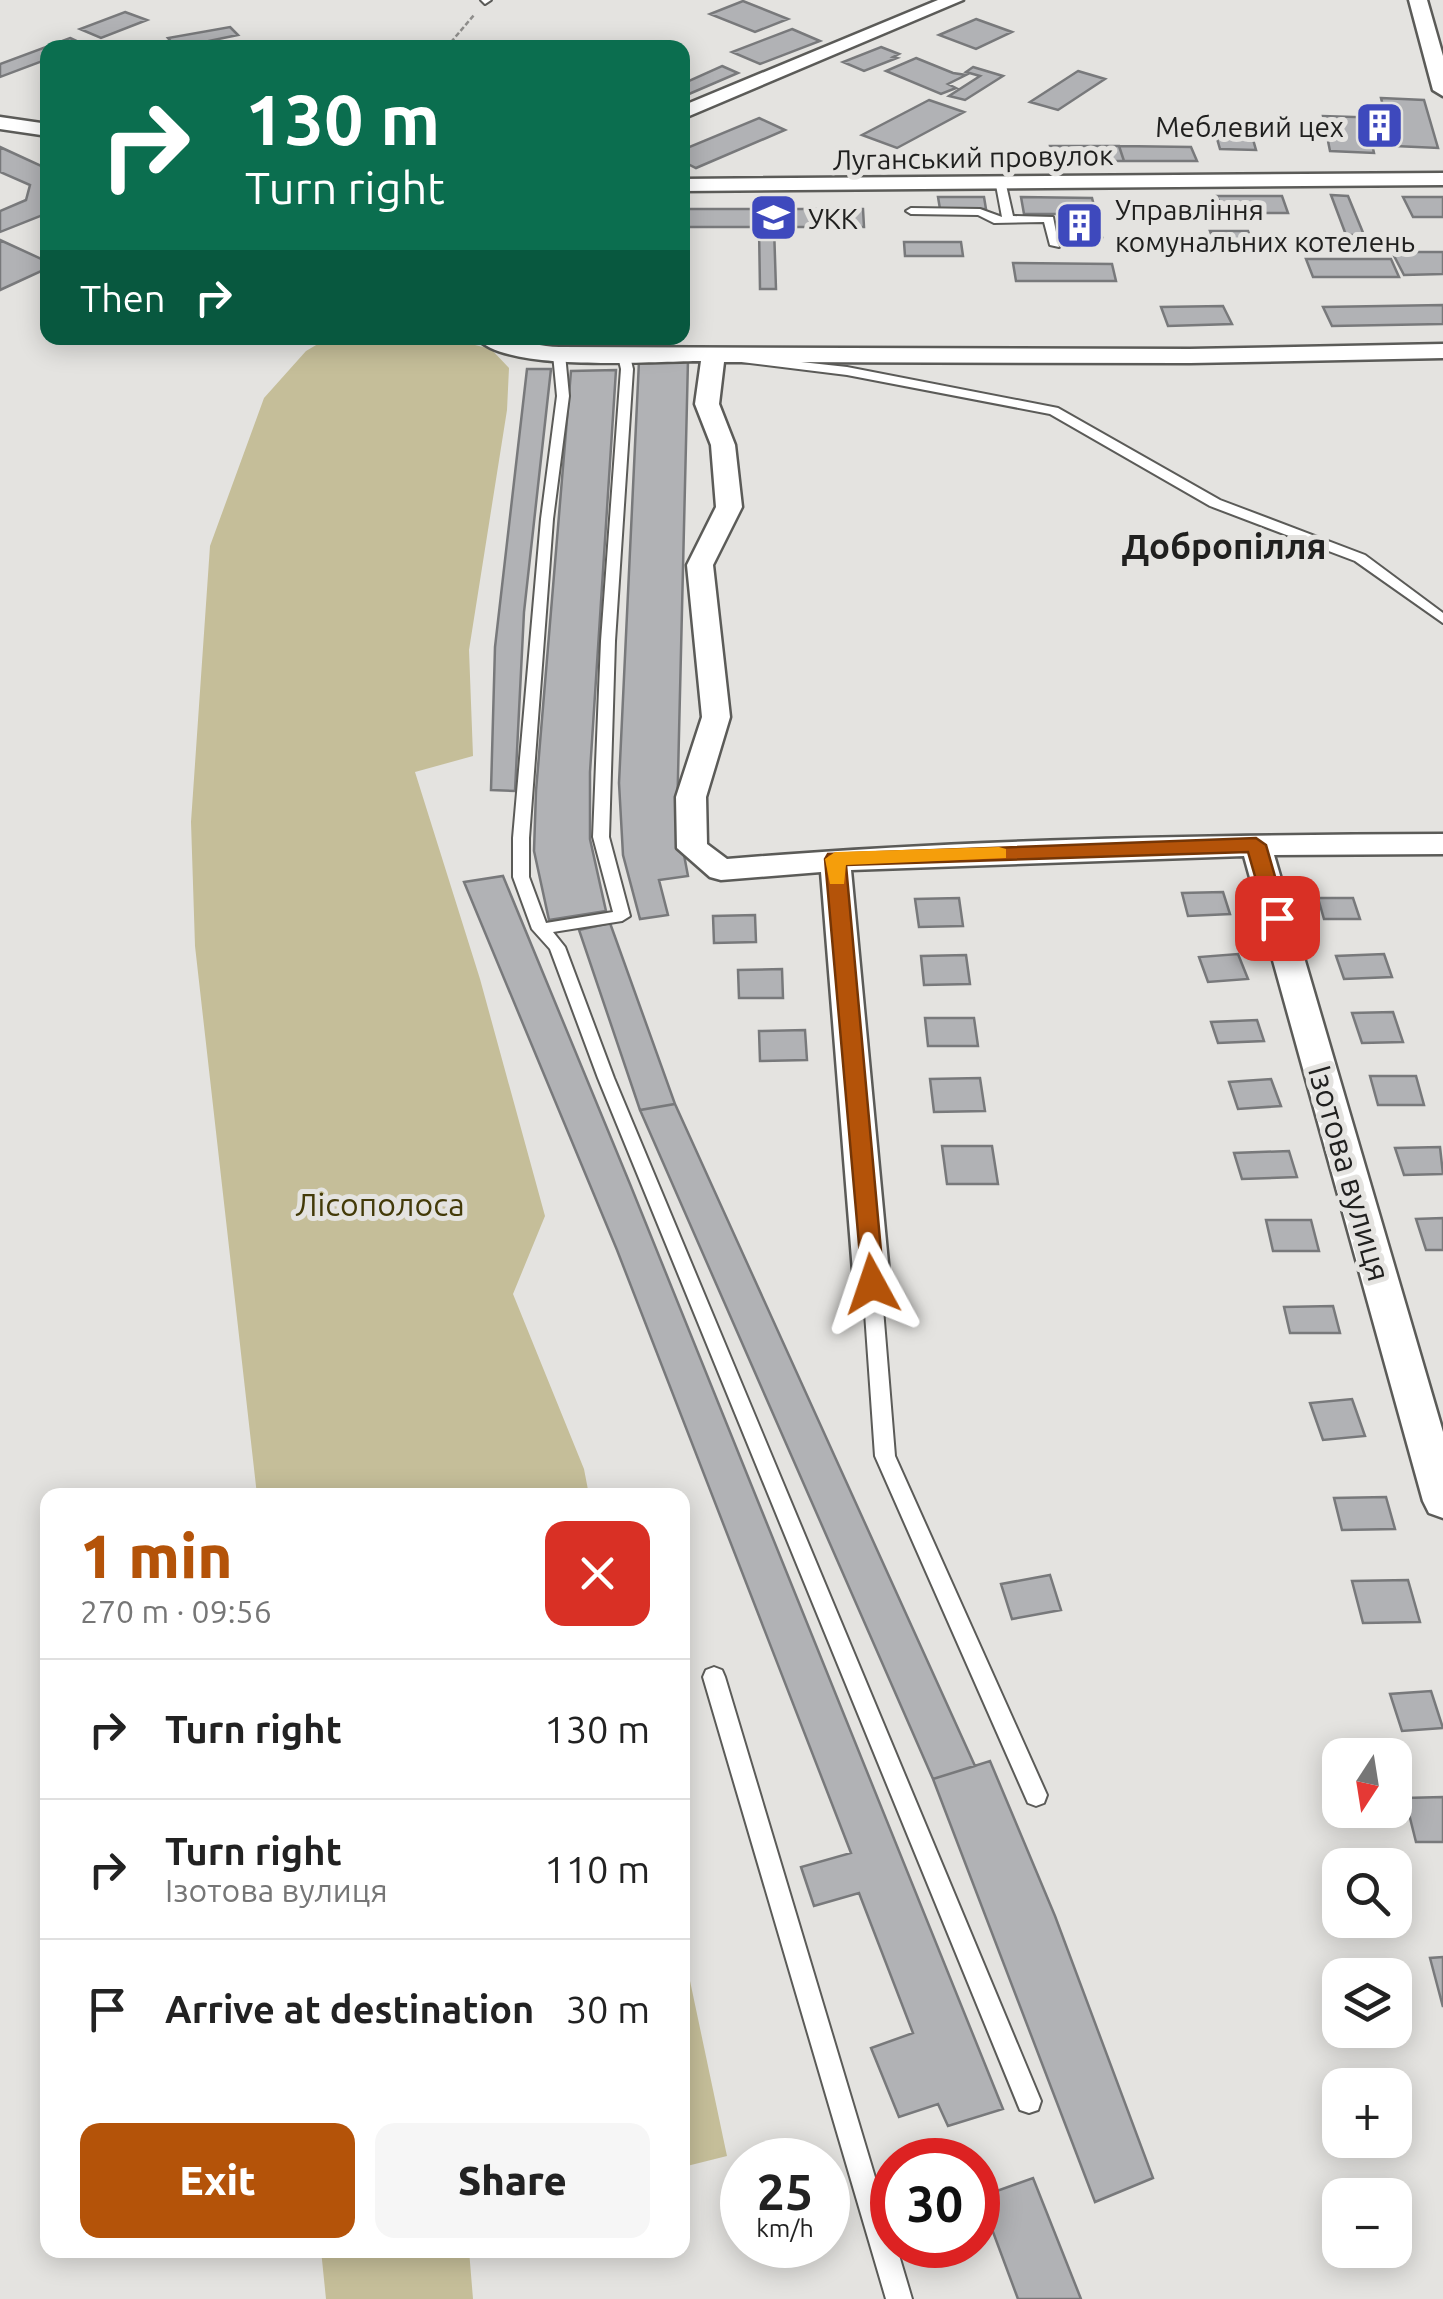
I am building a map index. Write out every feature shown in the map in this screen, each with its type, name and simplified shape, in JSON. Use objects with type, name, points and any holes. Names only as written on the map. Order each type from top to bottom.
[{"type":"street","points":[[690,110],[954,0]]},
{"type":"street","points":[[1418,0],[1436,27],[1443,90]]},
{"type":"street","points":[[0,123],[40,129]]},
{"type":"street","name":"Луганський провулок","points":[[690,185],[1443,178]]},
{"type":"street","points":[[498,345],[521,353],[713,355],[1190,356],[1443,351]]},
{"type":"street","points":[[713,355],[707,404],[722,445],[729,507],[700,565],[716,717],[692,797],[692,848],[722,870],[835,859],[1256,845],[1443,844]]},
{"type":"street","name":"Ізотова вулиця","points":[[1256,845],[1443,1501]]},
{"type":"street","points":[[835,859],[872,1284]]},
{"type":"lane","points":[[1001,184],[1008,220]]},
{"type":"lane","points":[[911,212],[980,212],[994,220],[1049,219],[1055,245]]},
{"type":"lane","points":[[540,929],[622,916],[600,837],[624,352]]},
{"type":"lane","points":[[559,354],[563,396],[548,519],[521,838],[522,877],[540,929],[556,947],[606,1078],[1029,2100]]},
{"type":"lane","points":[[713,355],[762,364],[848,370],[1054,412],[1216,504],[1360,558],[1443,619]]},
{"type":"lane","points":[[872,1284],[885,1456],[1036,1795]]},
{"type":"lane","points":[[714,1677],[899,2299]]},
{"type":"path","points":[[453,40],[486,0]]},
{"type":"green space","name":"Лісополоса","points":[[316,345],[475,345],[491,349],[509,368],[507,410],[469,650],[473,756],[415,772],[480,979],[545,1216],[513,1294],[584,1469],[588,1488],[256,1488],[195,946],[191,822],[210,546],[264,398],[306,351]]},
{"type":"green space","points":[[690,1981],[723,2138],[720,2138],[720,2158],[690,2165]]},
{"type":"green space","points":[[322,2258],[470,2258],[473,2299],[326,2299]]},
{"type":"building","points":[[743,1],[788,19],[755,32],[710,14]]},
{"type":"building","points":[[125,12],[147,20],[101,38],[80,29]]},
{"type":"building","points":[[976,19],[1012,32],[976,49],[939,35]]},
{"type":"building","points":[[230,27],[238,35],[214,40],[168,38]]},
{"type":"building","points":[[792,29],[820,41],[760,64],[732,52]]},
{"type":"building","points":[[881,47],[899,54],[893,57],[897,58],[864,71],[843,62]]},
{"type":"building","points":[[40,49],[40,62],[0,77],[0,64]]},
{"type":"building","points":[[916,58],[966,75],[948,84],[956,88],[941,94],[886,71]]},
{"type":"building","points":[[722,66],[738,73],[690,94],[690,80]]},
{"type":"building","points":[[973,67],[1003,76],[965,100],[949,96],[980,76],[966,72]]},
{"type":"building","points":[[1078,71],[1105,79],[1058,110],[1030,102]]},
{"type":"building","name":"Меблевий цех","points":[[1381,98],[1424,100],[1438,148],[1395,146],[1392,136],[1370,135],[1374,153],[1330,151],[1323,116],[1386,118]]},
{"type":"building","points":[[929,100],[964,112],[897,148],[862,135]]},
{"type":"building","points":[[759,118],[785,130],[696,168],[690,165],[690,147]]},
{"type":"building","points":[[1214,128],[1250,129],[1256,150],[1220,149]]},
{"type":"building","points":[[1050,146],[1119,146],[1124,161],[1053,161]]},
{"type":"building","points":[[1119,146],[1191,147],[1197,161],[1124,161]]},
{"type":"building","points":[[0,147],[40,165],[40,216],[0,232],[0,211],[26,200],[30,185],[0,172]]},
{"type":"building","points":[[1331,195],[1348,196],[1364,235],[1346,235]]},
{"type":"building","points":[[1217,196],[1282,196],[1288,213],[1223,213]]},
{"type":"building","points":[[938,197],[984,197],[986,209],[940,209]]},
{"type":"building","name":"Управління комунальних котелень","points":[[1021,197],[1092,198],[1102,237],[1064,237],[1059,214],[1024,214]]},
{"type":"building","points":[[1403,197],[1443,197],[1443,217],[1413,217]]},
{"type":"building","name":"УКК","points":[[690,209],[863,209],[864,227],[690,227]]},
{"type":"building","points":[[759,227],[774,227],[776,289],[760,289]]},
{"type":"building","points":[[1210,231],[1248,231],[1254,247],[1227,247],[1224,239],[1213,239]]},
{"type":"building","points":[[0,240],[40,258],[40,272],[0,290]]},
{"type":"building","points":[[904,242],[961,242],[963,256],[905,256]]},
{"type":"building","points":[[1392,252],[1443,252],[1443,274],[1404,275]]},
{"type":"building","points":[[1306,259],[1391,259],[1399,277],[1313,277]]},
{"type":"building","points":[[1013,263],[1112,264],[1116,281],[1016,281]]},
{"type":"building","points":[[1443,305],[1443,324],[1332,326],[1323,307]]},
{"type":"building","points":[[1223,306],[1232,324],[1168,326],[1161,307]]},
{"type":"building","points":[[688,360],[677,818],[688,876],[659,880],[668,915],[640,919],[623,855],[619,783],[639,361]]},
{"type":"building","points":[[527,369],[551,369],[524,612],[515,791],[491,790],[495,647]]},
{"type":"building","points":[[616,370],[590,772],[590,839],[606,911],[549,920],[534,851],[536,791],[571,371]]},
{"type":"building","points":[[503,876],[1003,2109],[948,2126],[938,2104],[899,2117],[871,2048],[913,2033],[859,1893],[814,1906],[801,1867],[851,1853],[617,1250],[464,882]]},
{"type":"building","points":[[1223,892],[1230,914],[1188,916],[1182,893]]},
{"type":"building","points":[[959,898],[963,926],[919,927],[915,899]]},
{"type":"building","points":[[1318,898],[1353,898],[1360,919],[1324,919]]},
{"type":"building","points":[[755,915],[756,942],[714,943],[713,916]]},
{"type":"building","points":[[610,923],[675,1104],[640,1110],[579,930]]},
{"type":"building","points":[[1238,954],[1248,979],[1208,982],[1199,957]]},
{"type":"building","points":[[1384,954],[1392,977],[1344,979],[1336,956]]},
{"type":"building","points":[[966,955],[970,984],[924,985],[921,956]]},
{"type":"building","points":[[782,969],[783,998],[739,998],[738,970]]},
{"type":"building","points":[[1393,1012],[1403,1042],[1362,1043],[1352,1013]]},
{"type":"building","points":[[925,1018],[974,1018],[978,1046],[928,1046]]},
{"type":"building","points":[[1257,1020],[1264,1041],[1218,1043],[1211,1022]]},
{"type":"building","points":[[805,1030],[807,1060],[760,1061],[759,1031]]},
{"type":"building","points":[[1370,1076],[1416,1076],[1424,1105],[1378,1105]]},
{"type":"building","points":[[980,1078],[985,1111],[934,1112],[930,1079]]},
{"type":"building","points":[[1271,1079],[1281,1106],[1238,1109],[1229,1082]]},
{"type":"building","points":[[675,1104],[975,1766],[933,1779],[640,1110]]},
{"type":"building","points":[[942,1146],[992,1146],[998,1184],[947,1184]]},
{"type":"building","points":[[1440,1147],[1443,1174],[1404,1175],[1395,1148]]},
{"type":"building","points":[[1289,1151],[1297,1177],[1242,1179],[1234,1153]]},
{"type":"building","points":[[1443,1218],[1443,1250],[1426,1250],[1416,1219]]},
{"type":"building","points":[[1266,1220],[1311,1220],[1319,1251],[1273,1251]]},
{"type":"building","points":[[1333,1306],[1340,1333],[1290,1333],[1284,1307]]},
{"type":"building","points":[[1352,1399],[1365,1436],[1323,1440],[1310,1403]]},
{"type":"building","points":[[1386,1497],[1395,1529],[1342,1530],[1334,1498]]},
{"type":"building","points":[[1050,1575],[1061,1610],[1012,1619],[1001,1584]]},
{"type":"building","points":[[1408,1580],[1420,1622],[1363,1623],[1352,1581]]},
{"type":"building","points":[[1431,1691],[1443,1728],[1402,1731],[1390,1694]]},
{"type":"building","points":[[990,1761],[1055,1916],[1153,2178],[1095,2202],[933,1779]]},
{"type":"building","points":[[1443,1797],[1443,1842],[1416,1842],[1412,1798]]},
{"type":"building","points":[[1443,1957],[1443,2007],[1430,1958]]},
{"type":"building","points":[[1033,2178],[1081,2299],[1018,2299],[1000,2251],[1000,2190]]},
{"type":"slow traffic","points":[[837,879],[835,859],[999,853]]},
{"type":"place","name":"Меблевий цех","points":[[1379,126]]},
{"type":"place","name":"УКК","points":[[773,218]]},
{"type":"place","name":"Управління комунальних котелень","points":[[1080,225]]},
{"type":"district","name":"Добропілля","points":[[1224,546]]},
{"type":"route","points":[[872,1284],[835,859],[1256,845],[1277,918]]}]
